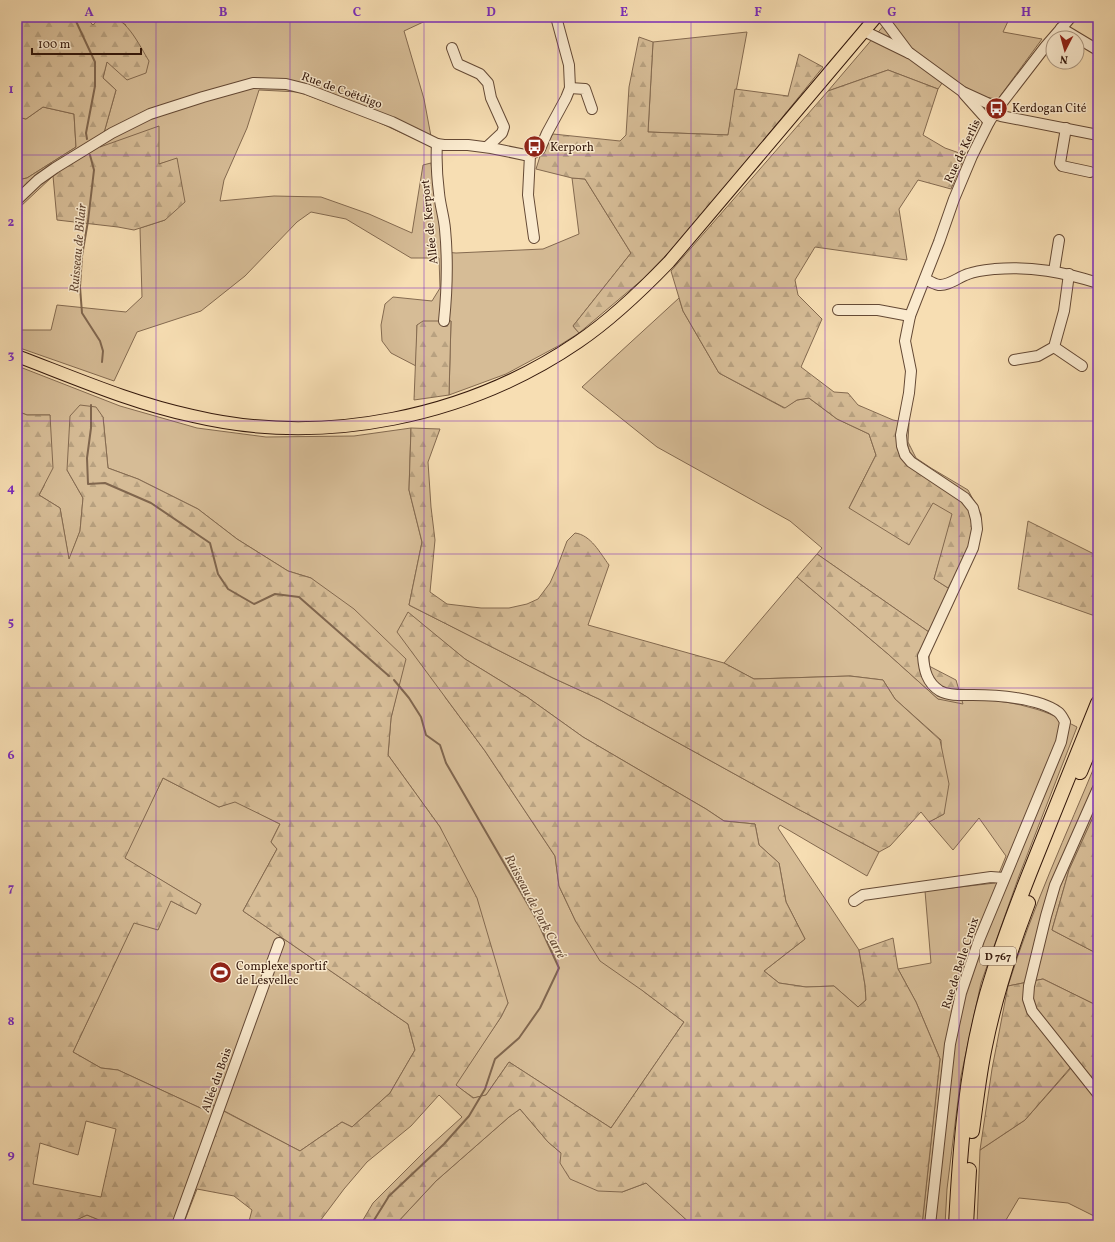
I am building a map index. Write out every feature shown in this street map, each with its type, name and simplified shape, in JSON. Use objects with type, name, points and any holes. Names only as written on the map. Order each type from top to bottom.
[{"type":"highway","name":"D 767","points":[[956,1225],[966,1100],[974,1051],[987,995],[1010,923],[1098,703]]},
{"type":"highway","name":"D 767","points":[[966,1225],[976,1098],[985,1046],[996,998],[1016,933],[1098,729]]},
{"type":"main road","points":[[17,356],[156,407],[193,417],[231,424],[316,428],[374,422],[424,412],[486,392],[518,378],[552,359],[605,322],[637,295],[669,262],[876,17]]},
{"type":"street","points":[[534,238],[528,195],[530,155],[540,149],[570,88],[568,65],[556,17]]},
{"type":"street","points":[[882,17],[910,54]]},
{"type":"street","name":"Rue de Kerlis","points":[[1065,722],[1059,713],[1050,707],[1030,701],[1001,696],[952,694],[940,692],[930,683],[924,671],[923,656],[973,548],[977,529],[976,519],[973,508],[965,498],[911,462],[905,455],[901,435],[909,393],[911,371],[905,341],[910,316],[954,199],[972,156],[994,114],[1045,47],[1071,17]]},
{"type":"street","points":[[1062,28],[1098,49]]},
{"type":"street","points":[[864,31],[910,54],[994,114],[1098,135]]},
{"type":"street","points":[[452,48],[458,64],[480,74],[488,83],[491,98],[504,127],[502,133],[487,147]]},
{"type":"street","name":"Rue de Coëtdigo","points":[[17,200],[38,180],[112,132],[150,114],[254,83],[286,84],[306,88],[392,122],[428,138],[437,144],[468,144],[516,154],[530,155]]},
{"type":"street","points":[[570,88],[585,89],[592,109]]},
{"type":"street","points":[[963,92],[994,114]]},
{"type":"street","points":[[1066,128],[1060,163],[1062,166],[1090,172]]},
{"type":"street","name":"Allée de Kerport","points":[[437,144],[436,161],[438,193],[445,228],[447,257],[444,321]]},
{"type":"street","points":[[1054,271],[1059,240]]},
{"type":"street","points":[[925,279],[939,285],[968,274],[996,269],[1041,269],[1069,274],[1098,283]]},
{"type":"street","points":[[1014,360],[1038,356],[1054,347],[1064,311],[1069,274]]},
{"type":"street","points":[[838,310],[878,310],[910,316]]},
{"type":"street","points":[[1054,347],[1082,366]]},
{"type":"street","name":"Rue de Belle Croix","points":[[930,1225],[950,1044],[961,993],[979,940],[1061,742],[1065,722]]},
{"type":"street","points":[[1098,788],[1055,885],[1029,986],[1028,999],[1032,1012],[1098,1094]]},
{"type":"street","points":[[854,901],[863,895],[991,877],[1004,878]]},
{"type":"street","name":"Allée du Bois","points":[[178,1225],[279,943]]},
{"type":"green space","points":[[110,16],[124,24],[136,39],[149,61],[146,73],[127,80],[107,62],[103,78],[116,90],[100,147],[159,126],[159,164],[177,158],[185,202],[165,220],[134,230],[57,220],[53,176],[20,207],[17,276],[17,180],[27,178],[76,147],[74,114],[43,107],[26,119],[17,117],[17,17],[85,17],[93,25],[98,19]]},
{"type":"green space","points":[[114,17],[434,17],[404,31],[424,99],[433,147],[369,118],[299,92],[259,90],[247,128],[224,180],[220,201],[274,196],[321,197],[369,214],[412,233],[423,165],[431,163],[444,252],[456,253],[543,249],[579,234],[572,178],[585,179],[631,253],[573,326],[579,333],[506,374],[449,395],[451,321],[417,325],[416,366],[391,353],[382,341],[381,325],[385,304],[393,297],[432,301],[440,288],[439,258],[411,258],[346,219],[311,212],[297,222],[245,276],[201,311],[137,332],[114,381],[17,347],[17,330],[51,330],[57,305],[126,312],[142,297],[140,228],[165,220],[177,159],[159,164],[100,147],[116,90],[103,78],[107,61],[126,25]]},
{"type":"green space","points":[[891,17],[1010,17],[1003,32],[1042,39],[998,99],[982,97],[947,76],[938,89],[888,70],[828,91]]},
{"type":"green space","points":[[747,32],[728,135],[648,132],[653,42]]},
{"type":"green space","points":[[639,37],[653,42],[648,132],[728,135],[735,89],[788,96],[799,54],[823,67],[697,223],[643,279],[579,333],[573,326],[631,253],[585,179],[572,178],[536,169],[541,153],[553,134],[620,141],[626,135],[629,87]]},
{"type":"green space","points":[[888,70],[938,89],[923,135],[945,148],[965,155],[951,189],[918,180],[899,209],[907,260],[815,247],[795,280],[798,295],[822,319],[801,367],[834,392],[848,393],[858,405],[893,420],[909,423],[908,442],[916,458],[968,490],[981,514],[981,534],[956,593],[934,579],[952,514],[933,503],[909,545],[849,508],[876,455],[869,434],[837,419],[809,398],[797,400],[785,408],[719,373],[683,311],[671,271],[828,91]]},
{"type":"green space","points":[[43,107],[74,114],[76,147],[27,178],[17,180],[17,117],[26,119]]},
{"type":"green space","points":[[679,298],[683,311],[719,373],[784,408],[797,400],[809,398],[837,419],[869,434],[876,455],[849,508],[933,502],[953,514],[934,579],[956,593],[936,637],[817,554],[822,548],[790,521],[657,447],[582,387]]},
{"type":"green space","points":[[423,321],[451,321],[449,395],[414,400],[417,325]]},
{"type":"green space","points":[[20,367],[120,406],[197,428],[266,437],[354,436],[411,428],[409,490],[422,542],[409,605],[553,678],[599,699],[879,852],[867,876],[780,825],[778,828],[859,950],[866,1000],[858,1007],[834,986],[806,987],[779,983],[764,971],[805,939],[786,902],[779,863],[759,845],[755,824],[724,821],[583,737],[527,697],[465,659],[408,613],[445,697],[485,751],[555,856],[559,886],[576,922],[643,991],[684,1022],[611,1128],[509,1062],[486,1095],[474,1098],[455,1085],[501,1017],[508,1003],[440,827],[388,755],[391,718],[405,659],[311,578],[288,571],[237,539],[198,509],[138,479],[108,468],[103,417],[67,470],[83,498],[80,531],[69,560],[60,508],[39,495],[44,486],[50,415],[27,415],[17,411],[17,374]]},
{"type":"green space","points":[[80,405],[96,407],[103,417],[108,468],[138,479],[198,509],[237,539],[288,571],[311,578],[354,609],[406,659],[391,718],[388,755],[440,827],[477,898],[508,1003],[501,1017],[456,1085],[473,1098],[486,1095],[509,1062],[611,1128],[684,1022],[600,961],[576,922],[559,886],[555,856],[485,751],[397,632],[408,612],[465,659],[527,697],[583,737],[724,821],[755,824],[759,845],[779,863],[786,902],[805,939],[764,971],[779,983],[806,987],[834,986],[858,1007],[866,1000],[859,950],[893,938],[898,969],[916,1002],[940,1059],[922,1225],[692,1225],[646,1183],[622,1192],[598,1191],[570,1179],[560,1163],[561,1153],[548,1142],[520,1109],[436,1181],[395,1225],[360,1225],[373,1203],[430,1146],[462,1117],[439,1095],[411,1126],[367,1162],[344,1189],[317,1225],[248,1225],[252,1210],[234,1196],[197,1189],[183,1225],[109,1225],[87,1215],[65,1225],[17,1225],[17,411],[27,415],[50,415],[53,468],[39,495],[60,508],[69,559],[80,531],[83,498],[67,470],[70,416]],"holes":[[[163,778],[219,807],[235,802],[280,824],[271,842],[277,849],[243,911],[408,1024],[415,1050],[390,1093],[352,1127],[342,1122],[300,1151],[212,1105],[209,1112],[118,1070],[101,1068],[73,1052],[134,923],[158,930],[171,901],[196,914],[201,904],[125,858]],[[86,1121],[116,1129],[101,1197],[33,1184],[40,1143],[78,1155]]]},
{"type":"green space","points":[[411,428],[440,429],[428,462],[435,540],[430,592],[447,604],[481,608],[509,608],[527,604],[538,599],[550,583],[567,541],[575,533],[581,534],[595,545],[609,565],[588,625],[724,663],[754,679],[850,676],[883,680],[895,699],[940,740],[949,784],[944,814],[929,822],[921,812],[890,846],[879,852],[599,699],[553,678],[409,605],[422,542],[409,490]]},
{"type":"green space","points":[[1028,521],[1098,556],[1098,617],[1018,589]]},
{"type":"green space","points":[[817,554],[936,637],[929,654],[929,666],[956,680],[963,704],[938,699],[888,654],[797,577]]},
{"type":"green space","points":[[797,577],[888,654],[938,699],[985,700],[1021,705],[1055,716],[1077,727],[1019,876],[981,983],[961,1076],[947,1189],[945,1225],[922,1225],[940,1059],[916,1002],[898,969],[931,963],[925,891],[995,883],[1006,856],[979,818],[953,850],[929,822],[944,814],[941,740],[895,699],[883,680],[850,676],[754,679],[724,663]]},
{"type":"green space","points":[[1098,758],[1098,820],[1093,818],[1069,870],[1052,930],[1098,954],[1098,1006],[1043,979],[1008,986],[1017,957],[1039,899]]},
{"type":"green space","name":"Complexe sportif de Lesvellec","points":[[163,778],[219,807],[235,801],[280,824],[271,842],[277,849],[243,911],[408,1024],[415,1050],[390,1093],[352,1127],[342,1122],[300,1151],[213,1105],[209,1112],[118,1070],[101,1068],[73,1052],[134,922],[171,901],[196,914],[201,904],[124,858]]},
{"type":"green space","points":[[1093,817],[1098,820],[1098,954],[1052,930],[1069,870]]},
{"type":"green space","points":[[1043,979],[1098,1006],[1098,1091],[1070,1068],[1025,1120],[980,1150],[992,1069],[1008,986]]},
{"type":"green space","points":[[1071,1068],[1098,1091],[1098,1218],[1068,1203],[1019,1198],[1003,1225],[977,1225],[980,1150],[1025,1120]]},
{"type":"green space","points":[[520,1109],[548,1142],[561,1153],[622,1192],[646,1183],[692,1225],[395,1225],[436,1181]]},
{"type":"green space","points":[[87,1215],[109,1225],[65,1225]]},
{"type":"waterway","name":"Ruisseau de Bilair","points":[[74,17],[95,62],[95,86],[86,133],[87,139]]},
{"type":"waterway","name":"Ruisseau de Bilair","points":[[90,155],[94,170],[82,256],[80,287],[82,313],[100,341],[103,351],[102,362]]},
{"type":"waterway","name":"Ruisseau de Park Carré","points":[[91,405],[91,428],[87,458],[88,484],[105,483],[151,503],[210,543],[218,574],[228,589],[254,604],[275,594],[299,597],[389,676]]},
{"type":"waterway","name":"Ruisseau de Park Carré","points":[[371,1225],[389,1196],[444,1144],[469,1116],[485,1089],[495,1059],[519,1038],[540,1008],[559,968],[537,920],[446,763],[440,745],[426,735],[421,717],[409,698],[394,680]]},
{"type":"place","name":"Kerdogan Cité","points":[[997,108]]},
{"type":"place","name":"Kerporh","points":[[534,147]]},
{"type":"place","name":"Complexe sportif de Lesvellec","points":[[221,973]]}]
